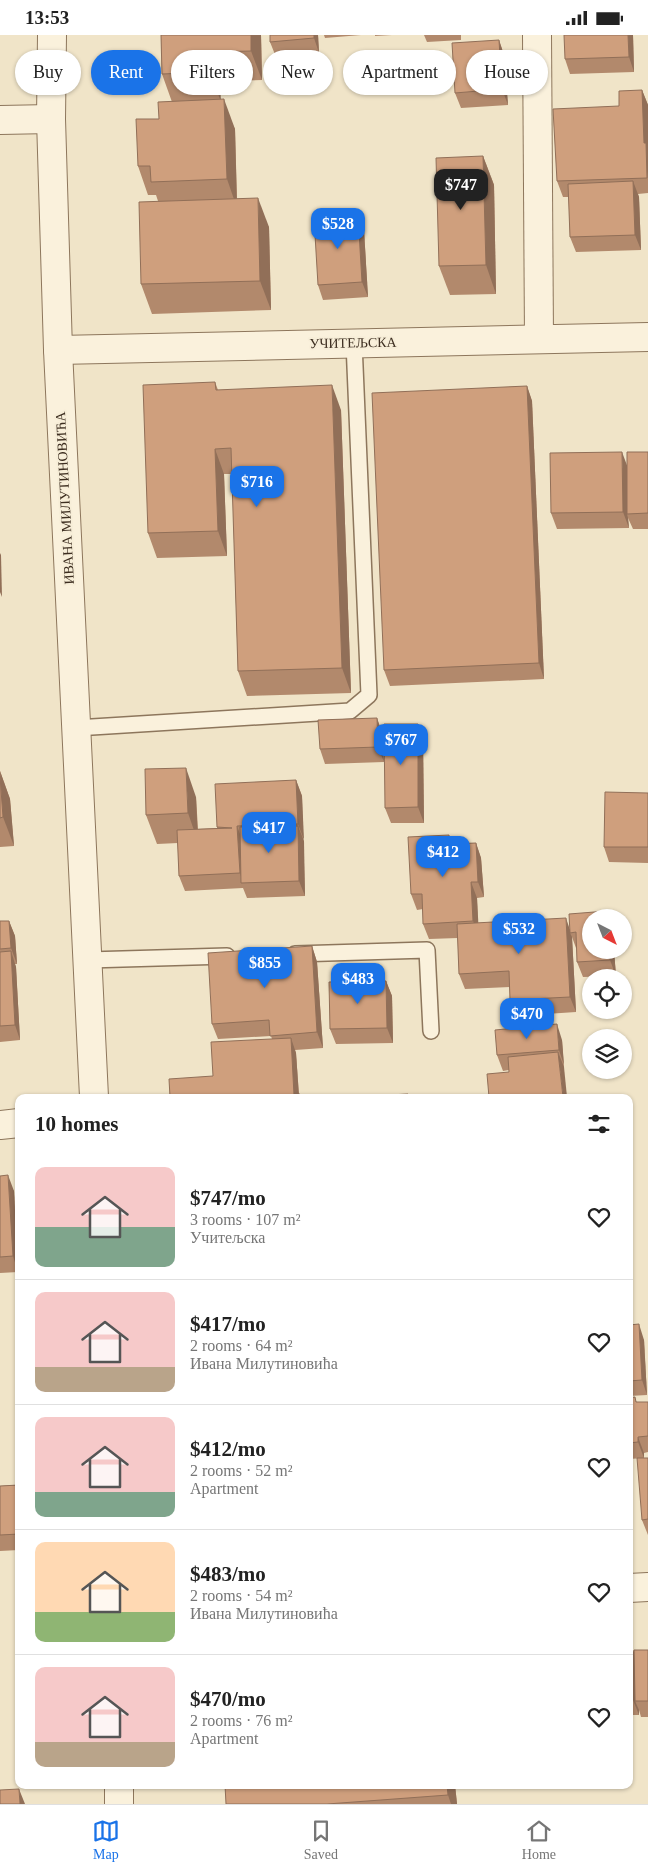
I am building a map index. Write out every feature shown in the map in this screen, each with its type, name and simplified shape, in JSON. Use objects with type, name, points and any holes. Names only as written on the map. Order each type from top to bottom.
[{"type":"street","name":"ИВАНА МИЛУТИНОВИЋА","points":[[52,35],[51,119],[58,350],[94,1094]]},
{"type":"street","points":[[537,35],[539,338]]},
{"type":"street","points":[[0,120],[51,119]]},
{"type":"street","name":"УЧИТЕЉСКА","points":[[58,350],[648,337]]},
{"type":"street","points":[[0,1125],[15,1123]]},
{"type":"street","points":[[633,1588],[648,1587]]},
{"type":"street","points":[[119,1789],[119,1804]]},
{"type":"lane","points":[[76,728],[350,711],[369,695],[354,343]]},
{"type":"lane","points":[[277,955],[427,950],[431,1031]]},
{"type":"lane","points":[[88,960],[238,956]]},
{"type":"building","points":[[161,35],[251,35],[251,50],[171,50],[171,74],[162,74]]},
{"type":"building","points":[[270,35],[314,35],[314,38],[270,42]]},
{"type":"building","points":[[564,35],[628,35],[629,57],[565,59]]},
{"type":"building","points":[[499,40],[500,50],[466,50],[466,92],[456,93],[456,50],[452,50],[452,43]]},
{"type":"building","points":[[642,90],[647,178],[557,181],[553,109],[619,106],[619,91]]},
{"type":"building","points":[[224,99],[227,179],[151,182],[150,166],[138,166],[136,119],[159,119],[158,102]]},
{"type":"building","points":[[483,156],[486,265],[439,266],[436,158]]},
{"type":"building","points":[[633,181],[635,235],[570,237],[568,184]]},
{"type":"building","points":[[258,198],[260,281],[141,284],[139,202]]},
{"type":"building","points":[[358,215],[362,282],[318,285],[314,218]]},
{"type":"building","points":[[215,382],[216,390],[332,385],[342,668],[238,671],[231,448],[215,449],[218,531],[148,533],[143,385]]},
{"type":"building","points":[[527,386],[539,663],[384,670],[372,393]]},
{"type":"building","points":[[622,452],[623,512],[551,513],[550,453]]},
{"type":"building","points":[[627,452],[648,452],[648,513],[627,514]]},
{"type":"building","points":[[377,718],[378,747],[320,749],[318,720]]},
{"type":"building","points":[[384,724],[418,724],[418,807],[385,808]]},
{"type":"building","points":[[186,768],[188,813],[146,815],[145,769]]},
{"type":"building","points":[[0,776],[3,817],[0,818]]},
{"type":"building","points":[[296,780],[298,824],[237,826],[240,873],[179,876],[177,830],[232,828],[217,827],[215,784]]},
{"type":"building","points":[[605,792],[648,793],[648,847],[604,847]]},
{"type":"building","points":[[298,826],[299,881],[241,883],[240,827]]},
{"type":"building","points":[[449,835],[449,844],[476,843],[478,882],[471,882],[473,921],[423,924],[422,894],[411,894],[408,837]]},
{"type":"building","points":[[582,913],[582,959],[610,960],[577,962],[576,932],[570,933],[569,914]]},
{"type":"building","points":[[566,918],[570,997],[510,1000],[509,971],[459,974],[457,924]]},
{"type":"building","points":[[0,921],[9,921],[11,948],[0,949]]},
{"type":"building","points":[[312,946],[317,1032],[270,1036],[269,1020],[212,1024],[208,953]]},
{"type":"building","points":[[11,951],[15,1025],[0,1026],[0,952]]},
{"type":"building","points":[[386,981],[387,1028],[330,1029],[329,982]]},
{"type":"building","points":[[557,1024],[559,1050],[497,1055],[495,1030]]},
{"type":"building","points":[[291,1038],[294,1094],[170,1094],[169,1079],[213,1076],[211,1042]]},
{"type":"building","points":[[558,1052],[563,1094],[489,1094],[487,1074],[509,1072],[508,1057]]},
{"type":"building","points":[[8,1175],[13,1256],[0,1257],[0,1176]]},
{"type":"building","points":[[639,1324],[642,1380],[633,1381],[633,1325]]},
{"type":"building","points":[[633,1397],[635,1397],[636,1402],[648,1402],[648,1436],[638,1437],[638,1442],[633,1443]]},
{"type":"building","points":[[637,1458],[648,1458],[648,1519],[642,1520]]},
{"type":"building","points":[[15,1485],[15,1534],[0,1535],[0,1486]]},
{"type":"building","points":[[634,1650],[648,1650],[648,1701],[635,1701]]},
{"type":"building","points":[[19,1789],[20,1804],[0,1804],[0,1790]]},
{"type":"building","points":[[225,1789],[447,1789],[448,1795],[327,1804],[226,1804]]}]
